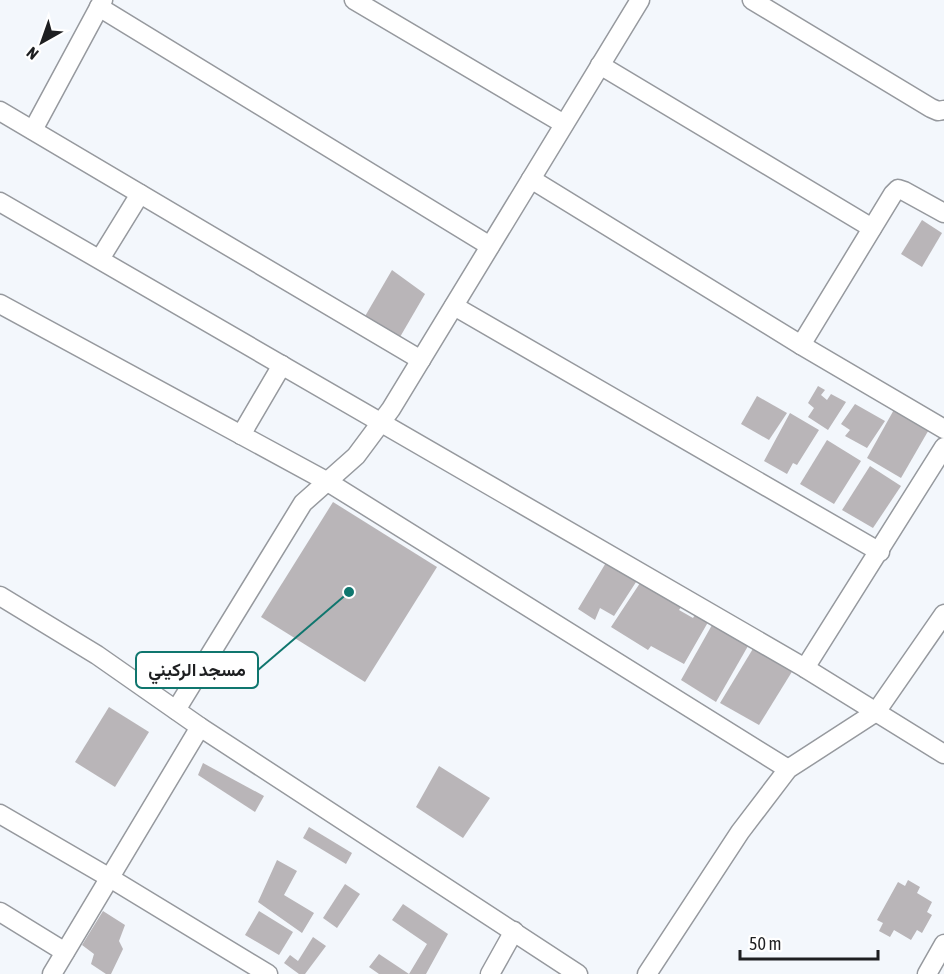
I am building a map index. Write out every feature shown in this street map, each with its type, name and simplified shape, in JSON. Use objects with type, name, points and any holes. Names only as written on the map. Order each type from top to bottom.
[{"type":"street","points":[[354,0],[564,124]]},
{"type":"street","points":[[752,0],[931,108],[938,111],[944,110]]},
{"type":"street","points":[[176,710],[303,503],[356,456],[382,423],[600,65],[632,3]]},
{"type":"street","points":[[33,130],[101,4],[490,246]]},
{"type":"street","points":[[600,65],[872,228]]},
{"type":"street","points":[[0,111],[421,360]]},
{"type":"street","points":[[531,179],[801,345],[944,429]]},
{"type":"street","points":[[801,345],[898,189],[904,190],[944,213]]},
{"type":"street","points":[[100,259],[140,194]]},
{"type":"street","points":[[0,202],[806,669],[944,754]]},
{"type":"street","points":[[0,304],[328,482],[788,769]]},
{"type":"street","points":[[454,306],[880,552]]},
{"type":"street","points":[[241,435],[282,365]]},
{"type":"street","points":[[806,669],[944,447]]},
{"type":"street","points":[[0,596],[97,655],[200,727],[578,974]]},
{"type":"street","points":[[647,974],[740,832],[788,769],[876,712],[944,614]]},
{"type":"street","points":[[52,974],[200,727]]},
{"type":"street","points":[[0,814],[268,974]]},
{"type":"street","points":[[0,912],[65,952]]},
{"type":"street","points":[[490,974],[514,931]]},
{"type":"street","points":[[927,974],[944,944]]},
{"type":"building","points":[[922,220],[942,233],[922,267],[901,254]]},
{"type":"building","points":[[392,270],[425,294],[400,337],[364,318]]},
{"type":"building","points":[[818,386],[825,390],[821,395],[827,400],[831,394],[846,402],[828,430],[808,417],[814,408],[808,403]]},
{"type":"building","points":[[757,396],[787,413],[769,440],[741,424]]},
{"type":"building","points":[[855,404],[885,421],[867,448],[845,436],[850,430],[841,424]]},
{"type":"building","points":[[896,406],[931,426],[901,478],[867,458]]},
{"type":"building","points":[[790,413],[819,430],[797,465],[793,463],[787,474],[764,461]]},
{"type":"building","points":[[827,440],[861,461],[834,504],[800,484]]},
{"type":"building","points":[[870,466],[901,486],[873,528],[842,510]]},
{"type":"building","points":[[333,502],[437,567],[365,682],[261,617]]},
{"type":"building","points":[[607,561],[638,579],[614,616],[600,608],[595,620],[578,609]]},
{"type":"building","points":[[642,580],[684,603],[679,610],[693,618],[698,610],[711,617],[684,664],[651,646],[648,650],[611,627]]},
{"type":"building","points":[[712,625],[748,646],[716,702],[681,680]]},
{"type":"building","points":[[754,647],[793,670],[759,725],[720,703]]},
{"type":"building","points":[[109,707],[149,732],[115,787],[75,762]]},
{"type":"building","points":[[203,763],[264,796],[255,812],[198,775]]},
{"type":"building","points":[[439,766],[490,798],[463,838],[416,807]]},
{"type":"building","points":[[309,827],[352,853],[346,864],[303,838]]},
{"type":"building","points":[[277,860],[297,871],[284,895],[314,913],[302,933],[258,902]]},
{"type":"building","points":[[908,880],[920,887],[917,893],[932,902],[927,912],[932,915],[922,933],[917,930],[911,940],[894,930],[890,937],[879,931],[883,923],[877,920],[898,882],[905,886]]},
{"type":"building","points":[[345,884],[360,894],[337,928],[323,918]]},
{"type":"building","points":[[403,904],[448,934],[426,974],[409,974],[427,944],[392,920]]},
{"type":"building","points":[[103,911],[125,925],[119,941],[123,949],[111,974],[106,974],[91,964],[94,954],[82,945]]},
{"type":"building","points":[[259,911],[293,932],[279,955],[245,935]]},
{"type":"building","points":[[313,937],[326,946],[305,974],[299,974],[284,963],[290,955],[298,961]]},
{"type":"building","points":[[379,954],[409,974],[379,974],[369,967]]},
{"type":"place","name":"مسجد الركيني","points":[[349,592]]}]
